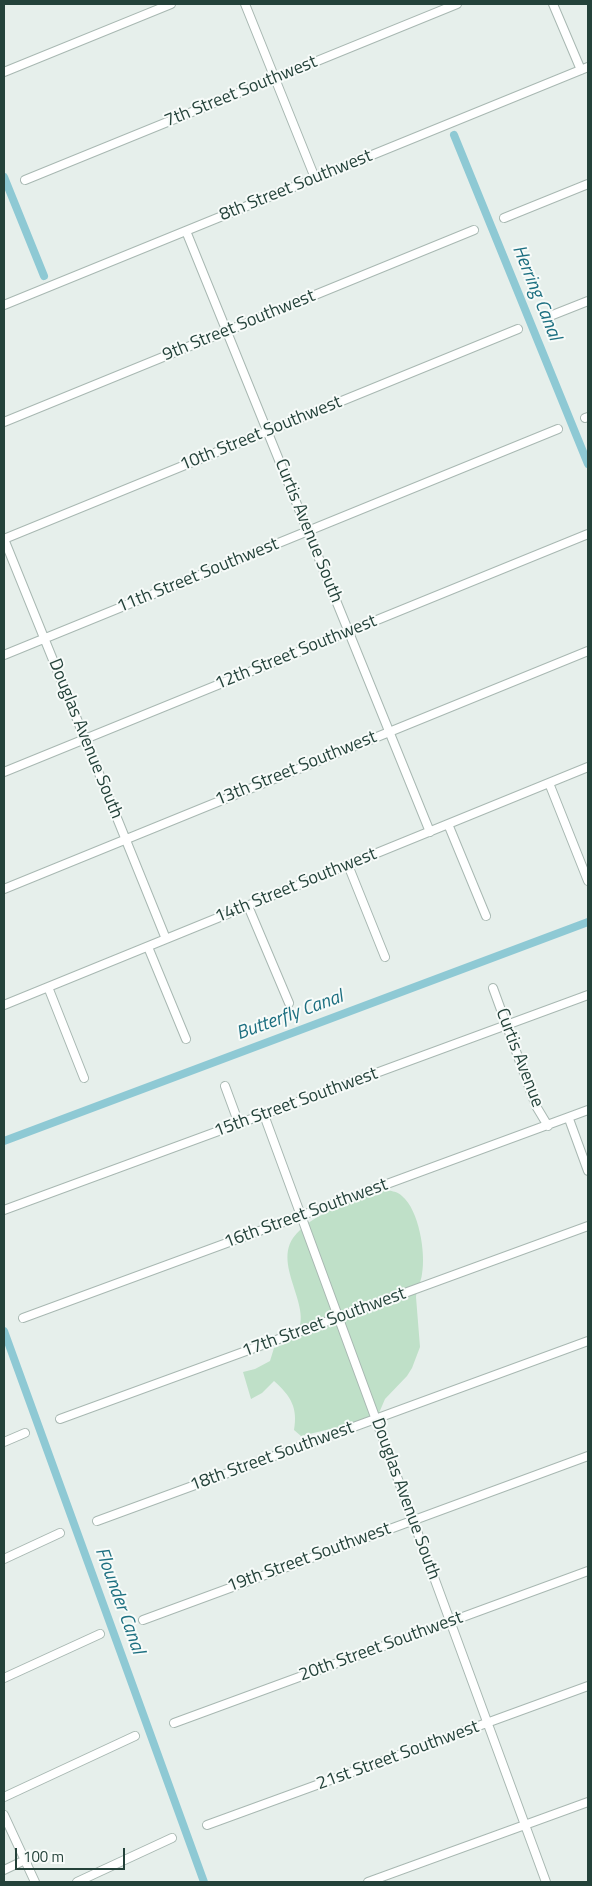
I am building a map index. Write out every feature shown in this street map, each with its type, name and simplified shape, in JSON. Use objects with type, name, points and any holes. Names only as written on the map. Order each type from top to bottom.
[{"type":"street","points":[[4,72],[171,4]]},
{"type":"street","points":[[245,4],[316,178]]},
{"type":"street","name":"7th Street Southwest","points":[[25,180],[457,4]]},
{"type":"street","points":[[553,4],[584,69]]},
{"type":"street","name":"8th Street Southwest","points":[[4,305],[584,69]]},
{"type":"street","points":[[504,218],[588,184]]},
{"type":"street","name":"9th Street Southwest","points":[[4,422],[474,230]]},
{"type":"street","name":"Curtis Avenue South","points":[[186,231],[430,832]]},
{"type":"street","points":[[546,318],[588,300]]},
{"type":"street","name":"10th Street Southwest","points":[[4,539],[518,329]]},
{"type":"street","name":"11th Street Southwest","points":[[4,655],[558,429]]},
{"type":"street","name":"12th Street Southwest","points":[[4,772],[588,534]]},
{"type":"street","name":"Douglas Avenue South","points":[[4,539],[166,939]]},
{"type":"street","name":"13th Street Southwest","points":[[4,888],[588,650]]},
{"type":"street","name":"14th Street Southwest","points":[[4,1006],[588,767]]},
{"type":"street","points":[[549,783],[588,881]]},
{"type":"street","points":[[448,824],[486,916]]},
{"type":"street","points":[[348,865],[385,957]]},
{"type":"street","points":[[248,906],[289,1003]]},
{"type":"street","points":[[148,947],[186,1039]]},
{"type":"street","points":[[48,987],[84,1078]]},
{"type":"street","name":"Curtis Avenue","points":[[493,988],[536,1106],[548,1126]]},
{"type":"street","name":"15th Street Southwest","points":[[4,1210],[588,995]]},
{"type":"street","points":[[225,1086],[239,1124]]},
{"type":"street","name":"16th Street Southwest","points":[[23,1318],[588,1110]]},
{"type":"street","name":"Douglas Avenue South","points":[[264,1115],[546,1882]]},
{"type":"street","points":[[569,1118],[588,1171]]},
{"type":"street","name":"17th Street Southwest","points":[[60,1419],[588,1226]]},
{"type":"street","name":"18th Street Southwest","points":[[97,1521],[588,1341]]},
{"type":"street","points":[[4,1442],[24,1433]]},
{"type":"street","name":"19th Street Southwest","points":[[143,1620],[588,1456]]},
{"type":"street","points":[[4,1559],[60,1533]]},
{"type":"street","name":"20th Street Southwest","points":[[174,1723],[588,1571]]},
{"type":"street","points":[[4,1678],[100,1634]]},
{"type":"street","name":"21st Street Southwest","points":[[208,1825],[588,1686]]},
{"type":"street","points":[[4,1797],[135,1736]]},
{"type":"street","points":[[368,1882],[588,1802]]},
{"type":"street","points":[[4,1815],[35,1882]]},
{"type":"street","points":[[77,1882],[172,1838]]},
{"type":"street","points":[[4,1870],[25,1860]]},
{"type":"green space","points":[[383,1189],[393,1191],[402,1196],[413,1211],[420,1232],[423,1265],[416,1297],[420,1347],[412,1368],[385,1399],[379,1413],[347,1425],[301,1436],[294,1430],[294,1409],[285,1392],[274,1381],[262,1393],[251,1399],[243,1372],[255,1369],[270,1361],[274,1348],[288,1342],[298,1332],[301,1320],[300,1307],[288,1264],[288,1251],[293,1238],[301,1229],[322,1214]]},
{"type":"waterway","name":"Herring Canal","points":[[454,135],[588,464]]},
{"type":"waterway","points":[[4,177],[44,276]]},
{"type":"waterway","name":"Butterfly Canal","points":[[4,1141],[588,922]]},
{"type":"waterway","name":"Flounder Canal","points":[[4,1331],[204,1882]]}]
